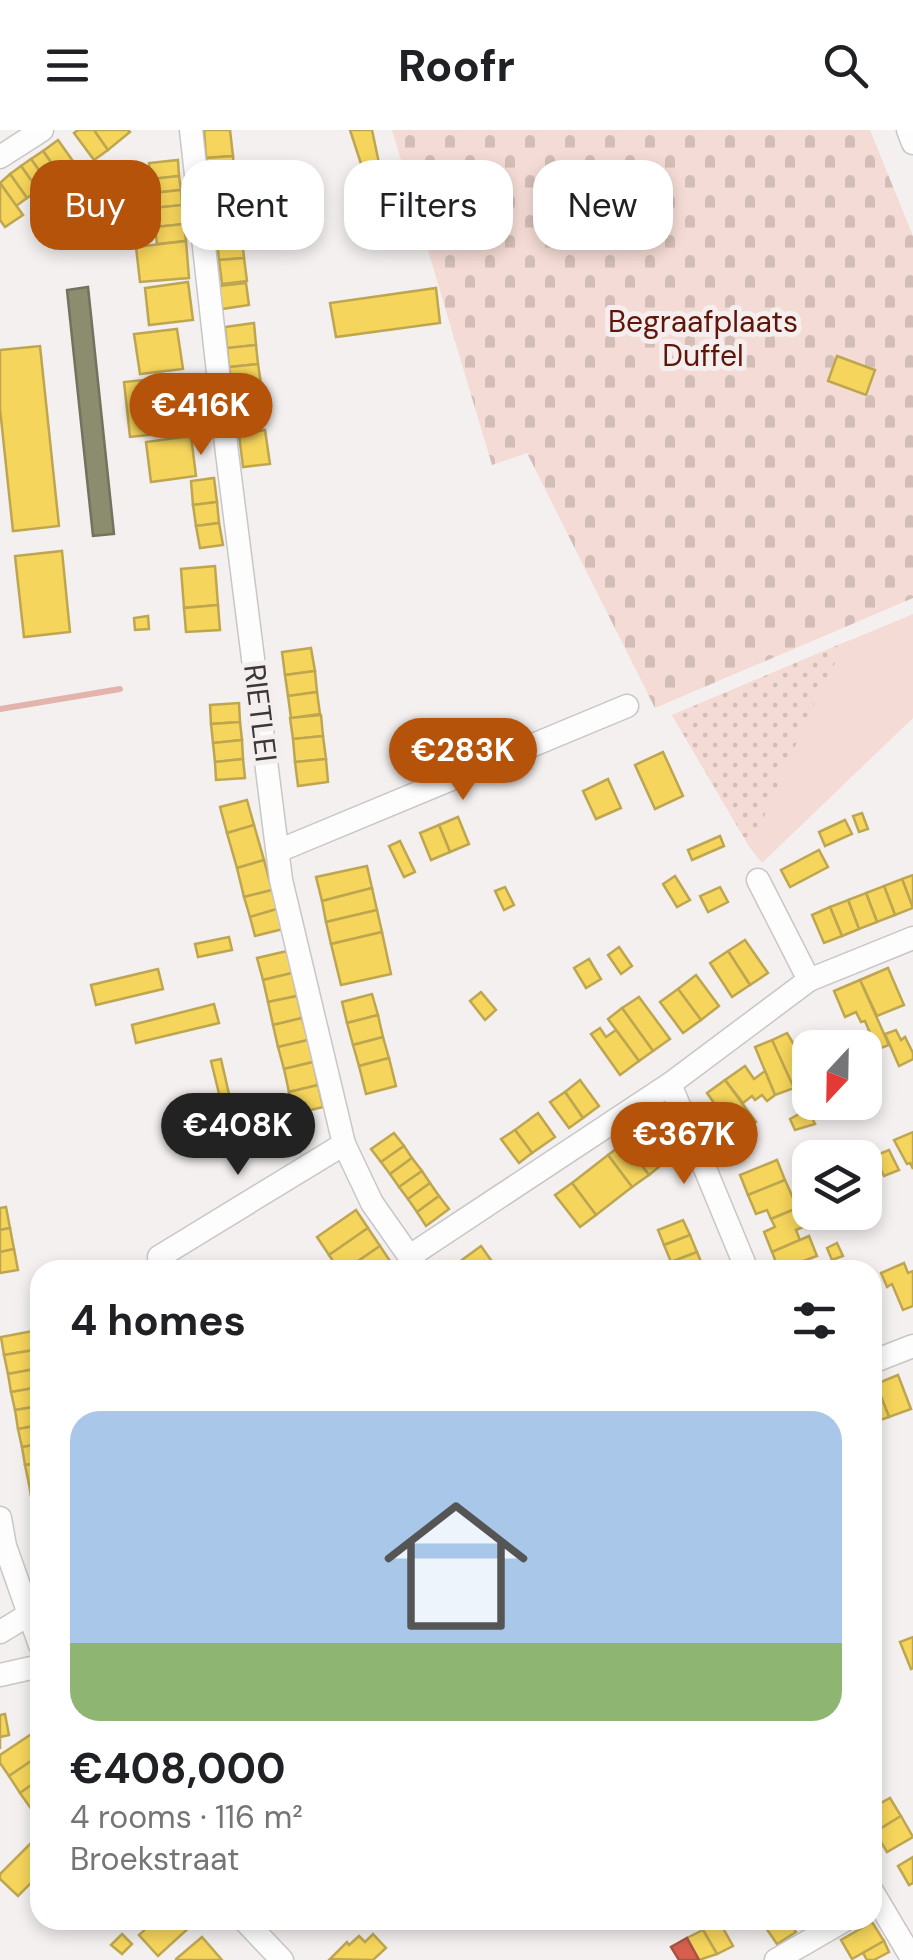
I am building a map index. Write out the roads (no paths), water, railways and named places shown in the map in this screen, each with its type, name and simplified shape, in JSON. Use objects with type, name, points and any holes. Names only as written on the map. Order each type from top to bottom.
[{"type":"street","points":[[0,157],[42,130]]},
{"type":"street","name":"RIETLEI","points":[[191,130],[281,880],[344,1144],[372,1203],[413,1260]]},
{"type":"street","points":[[908,130],[913,143]]},
{"type":"street","points":[[278,851],[627,706]]},
{"type":"street","points":[[758,880],[809,980]]},
{"type":"street","points":[[419,1260],[670,1084],[809,980],[913,938]]},
{"type":"street","points":[[670,1084],[743,1260]]},
{"type":"street","points":[[159,1256],[344,1144]]},
{"type":"street","points":[[882,1358],[913,1346]]},
{"type":"street","points":[[0,1518],[30,1621]]},
{"type":"street","points":[[0,1632],[28,1616]]},
{"type":"street","points":[[0,1675],[30,1668]]},
{"type":"street","points":[[882,1911],[913,1960]]},
{"type":"street","points":[[254,1930],[282,1960]]},
{"type":"street","points":[[776,1960],[828,1930]]},
{"type":"waterway","points":[[0,709],[120,689]]},
{"type":"park label","name":"Begraafplaats Duffel","points":[[703,339]]}]
